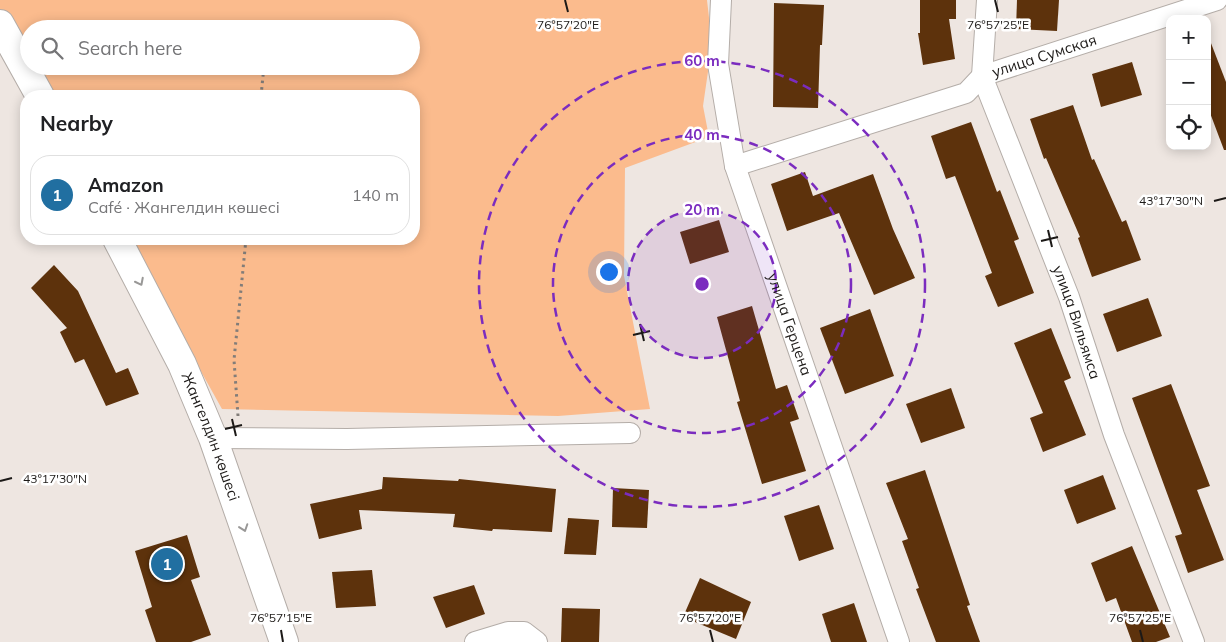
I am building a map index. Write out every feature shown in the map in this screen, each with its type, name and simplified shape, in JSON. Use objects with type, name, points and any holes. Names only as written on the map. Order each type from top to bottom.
[{"type":"main road","points":[[0,24],[20,60]]},
{"type":"main road","points":[[28,75],[37,90]]},
{"type":"main road","name":"Жангелдин көшесі","points":[[120,245],[182,364],[213,438],[284,642]]},
{"type":"street","name":"улица Герцена","points":[[721,0],[718,64],[734,166],[899,642]]},
{"type":"street","name":"улица Вильямса","points":[[987,0],[982,76],[1069,296],[1114,435],[1194,642]]},
{"type":"street","name":"улица Сумская","points":[[734,166],[966,93],[982,76],[1217,0]]},
{"type":"street","points":[[213,438],[347,439],[630,433]]},
{"type":"street","points":[[475,642],[508,632],[524,632],[537,642]]},
{"type":"path","points":[[262,90],[263,75]]},
{"type":"path","points":[[240,437],[234,360],[245,245]]},
{"type":"shaded area","points":[[0,0],[707,0],[712,44],[703,106],[709,137],[625,168],[624,276],[650,409],[558,416],[222,409],[130,245],[420,245],[420,90],[44,90],[36,75],[420,75],[420,20],[20,20],[20,47],[0,12]]},
{"type":"building","points":[[920,0],[956,0],[956,19],[949,19],[955,59],[923,65],[918,33],[920,33]]},
{"type":"building","points":[[1017,0],[1059,0],[1057,31],[1016,29]]},
{"type":"building","points":[[774,3],[824,5],[822,45],[820,45],[818,108],[773,107]]},
{"type":"building","points":[[1211,43],[1226,82],[1226,150],[1224,150],[1211,116]]},
{"type":"building","points":[[1132,62],[1142,95],[1101,107],[1092,74]]},
{"type":"building","points":[[1073,105],[1092,160],[1094,159],[1122,222],[1126,220],[1141,260],[1092,277],[1078,238],[1080,237],[1046,158],[1044,159],[1030,119]]},
{"type":"building","points":[[971,122],[997,192],[1000,190],[1019,239],[1014,241],[1034,293],[998,307],[985,276],[992,273],[955,176],[946,179],[931,136]]},
{"type":"building","points":[[805,172],[813,196],[873,174],[893,229],[915,278],[874,295],[839,213],[787,231],[771,184]]},
{"type":"building","points":[[719,220],[729,252],[690,264],[680,232]]},
{"type":"building","points":[[54,265],[78,291],[116,373],[128,368],[139,394],[106,406],[84,359],[75,363],[60,332],[67,328],[31,288]]},
{"type":"building","points":[[1148,298],[1162,336],[1117,352],[1103,314]]},
{"type":"building","points":[[752,306],[776,389],[787,385],[799,419],[790,422],[806,471],[762,484],[737,402],[740,401],[717,317]]},
{"type":"building","points":[[870,309],[894,376],[845,394],[820,328]]},
{"type":"building","points":[[1051,328],[1071,378],[1064,381],[1086,435],[1043,452],[1030,418],[1043,413],[1014,343]]},
{"type":"building","points":[[1171,384],[1210,486],[1197,490],[1224,560],[1188,573],[1175,536],[1182,534],[1132,398]]},
{"type":"building","points":[[951,388],[965,428],[921,443],[906,404]]},
{"type":"building","points":[[925,470],[970,605],[967,606],[980,642],[936,642],[916,589],[919,588],[902,541],[908,539],[886,483]]},
{"type":"building","points":[[1103,475],[1116,509],[1077,524],[1064,490]]},
{"type":"building","points":[[383,477],[458,481],[459,479],[556,489],[552,532],[493,529],[492,531],[453,527],[455,514],[359,510],[362,529],[319,539],[310,504],[382,489]]},
{"type":"building","points":[[613,488],[649,490],[647,528],[612,527]]},
{"type":"building","points":[[819,505],[834,549],[799,561],[784,516]]},
{"type":"building","points":[[568,518],[599,520],[596,555],[564,554]]},
{"type":"building","points":[[187,535],[200,577],[191,580],[211,635],[191,642],[156,642],[145,610],[152,607],[135,551]]},
{"type":"building","points":[[1132,546],[1170,637],[1156,642],[1132,642],[1116,598],[1106,602],[1091,563]]},
{"type":"building","points":[[372,570],[376,606],[336,608],[332,572]]},
{"type":"building","points":[[700,578],[751,602],[736,639],[683,617]]},
{"type":"building","points":[[474,585],[485,614],[446,628],[433,597]]},
{"type":"building","points":[[854,603],[867,642],[831,642],[822,614]]},
{"type":"building","points":[[562,608],[600,609],[599,642],[561,642]]},
{"type":"place","name":"Amazon","points":[[167,564]]}]
